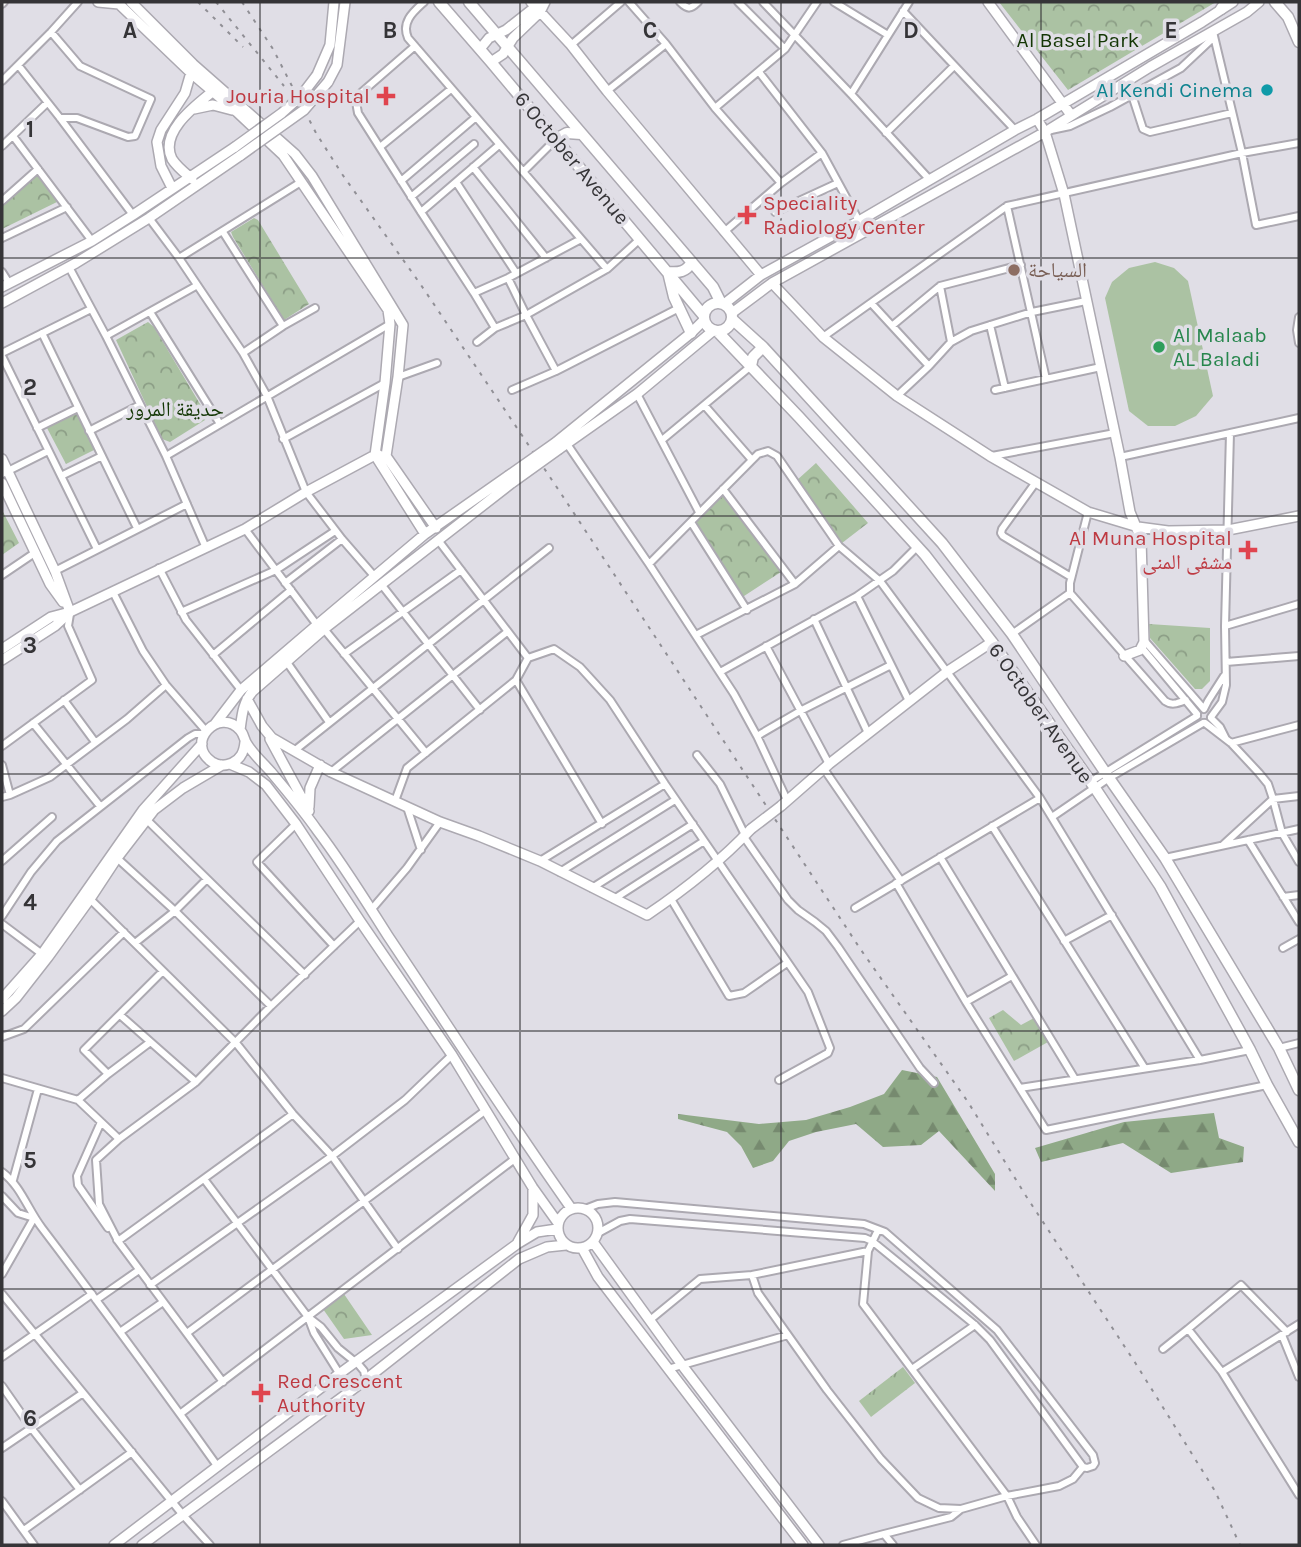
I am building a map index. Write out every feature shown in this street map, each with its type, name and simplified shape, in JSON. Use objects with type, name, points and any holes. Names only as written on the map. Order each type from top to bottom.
[{"type":"main road","points":[[98,2],[120,4],[295,154],[312,176],[403,325],[386,456],[436,528]]},
{"type":"main road","points":[[131,2],[192,68]]},
{"type":"main road","points":[[2,303],[69,267],[198,185],[301,96],[317,75],[330,45],[334,2]]},
{"type":"main road","points":[[6,285],[92,241],[172,188],[304,110],[328,82],[337,65],[345,2]]},
{"type":"main road","name":"6 October Avenue","points":[[439,2],[704,318]]},
{"type":"main road","name":"6 October Avenue","points":[[469,2],[692,262],[723,303]]},
{"type":"main road","points":[[988,2],[1071,115]]},
{"type":"main road","points":[[560,445],[691,333],[704,318],[710,305],[723,303],[761,275],[1037,119],[1233,2]]},
{"type":"main road","points":[[378,580],[425,534],[636,394],[716,331],[727,328],[732,316],[772,283],[1045,132],[1150,67],[1213,34],[1259,2]]},
{"type":"main road","points":[[1275,2],[1287,17],[1299,42]]},
{"type":"main road","points":[[480,49],[485,41],[511,27],[539,5]]},
{"type":"main road","points":[[539,5],[761,275]]},
{"type":"main road","points":[[491,62],[503,54],[539,5]]},
{"type":"main road","points":[[172,188],[161,166],[157,142],[161,130],[185,93],[192,68]]},
{"type":"main road","points":[[198,185],[176,165],[170,156],[169,147],[176,128],[190,111],[216,89]]},
{"type":"main road","points":[[216,89],[283,155],[388,310],[390,324],[386,383],[375,455],[425,534]]},
{"type":"main road","points":[[190,111],[213,105],[237,112]]},
{"type":"main road","points":[[1037,119],[1045,132],[1064,194],[1130,512],[1141,541],[1143,644],[1137,652],[1124,656]]},
{"type":"main road","points":[[556,139],[567,133],[581,134]]},
{"type":"main road","points":[[691,333],[671,288],[668,272],[683,271],[692,262]]},
{"type":"main road","points":[[772,283],[823,337],[897,396],[990,456],[1088,512],[1136,526],[1168,531],[1228,530],[1299,516]]},
{"type":"main road","points":[[723,303],[732,316]]},
{"type":"main road","name":"6 October Avenue","points":[[732,316],[763,346],[942,542],[1012,634],[1166,858],[1279,1048],[1299,1090]]},
{"type":"main road","points":[[704,318],[706,324],[716,331]]},
{"type":"main road","points":[[390,324],[403,325]]},
{"type":"main road","name":"6 October Avenue","points":[[716,331],[925,555],[992,642],[1160,886],[1299,1142]]},
{"type":"main road","points":[[751,366],[753,357],[763,346]]},
{"type":"main road","points":[[2,649],[51,617],[70,612],[245,529],[375,455],[386,456]]},
{"type":"main road","points":[[2,459],[5,473],[39,550],[50,584],[70,612]]},
{"type":"main road","points":[[2,999],[41,954],[143,810],[202,744],[205,732],[320,627],[378,580],[438,540],[510,479]]},
{"type":"main road","points":[[2,484],[39,550],[55,571],[70,612]]},
{"type":"main road","points":[[2,660],[55,626],[70,612]]},
{"type":"main road","points":[[320,627],[286,661],[244,694],[240,730],[245,742],[330,846],[571,1208]]},
{"type":"main road","points":[[267,733],[331,772],[440,822],[540,861],[647,915],[718,861],[826,766],[947,671],[992,642]]},
{"type":"main road","points":[[244,694],[309,811],[312,822]]},
{"type":"main road","points":[[215,724],[228,723],[240,730]]},
{"type":"main road","points":[[2,1011],[28,983],[154,810],[173,794],[240,758],[245,742]]},
{"type":"main road","points":[[202,744],[206,756],[215,764],[249,772],[266,785],[296,824],[452,1055],[557,1226],[558,1236],[571,1248],[582,1248],[596,1237]]},
{"type":"main road","points":[[309,811],[310,788],[320,765]]},
{"type":"main road","points":[[317,856],[330,846]]},
{"type":"main road","points":[[517,1244],[533,1215],[533,1188]]},
{"type":"main road","points":[[114,1545],[517,1244],[537,1232],[557,1226],[563,1214],[571,1208],[590,1212],[597,1222],[596,1237],[650,1320],[819,1545]]},
{"type":"main road","points":[[142,1545],[366,1380],[519,1259],[547,1248],[566,1245]]},
{"type":"main road","points":[[582,1248],[598,1277],[803,1545]]},
{"type":"street","points":[[2,81],[78,2]]},
{"type":"street","points":[[424,2],[412,13],[406,27],[408,38],[607,269]]},
{"type":"street","points":[[570,45],[621,2]]},
{"type":"street","points":[[629,2],[666,44],[715,108],[781,183]]},
{"type":"street","points":[[680,2],[686,8],[692,8],[698,2]]},
{"type":"street","points":[[738,2],[785,49]]},
{"type":"street","points":[[763,2],[929,179]]},
{"type":"street","points":[[715,108],[785,49],[817,2]]},
{"type":"street","points":[[834,2],[888,34]]},
{"type":"street","points":[[851,94],[909,2]]},
{"type":"street","points":[[903,11],[1015,130]]},
{"type":"street","points":[[51,32],[80,66],[151,99],[135,136],[128,137],[77,118],[60,118]]},
{"type":"street","points":[[1045,132],[1070,126],[1181,68],[1213,34]]},
{"type":"street","points":[[1213,34],[1242,153],[1256,225],[1299,216]]},
{"type":"street","points":[[607,91],[666,44]]},
{"type":"street","points":[[415,46],[362,92],[356,102],[358,113],[495,328]]},
{"type":"street","points":[[18,65],[133,215]]},
{"type":"street","points":[[886,133],[954,66]]},
{"type":"street","points":[[759,72],[822,153],[859,221]]},
{"type":"street","points":[[380,147],[451,89]]},
{"type":"street","points":[[1132,95],[1143,129],[1150,132],[1232,113]]},
{"type":"street","points":[[2,146],[47,103]]},
{"type":"street","points":[[401,181],[476,117]]},
{"type":"street","points":[[13,136],[92,241]]},
{"type":"street","points":[[523,172],[556,139]]},
{"type":"street","points":[[823,337],[1007,206],[1242,153],[1299,143]]},
{"type":"street","points":[[411,197],[474,144]]},
{"type":"street","points":[[421,212],[499,145]]},
{"type":"street","points":[[724,232],[781,183],[822,153]]},
{"type":"street","points":[[473,167],[546,258]]},
{"type":"street","points":[[2,201],[38,169]]},
{"type":"street","points":[[179,258],[301,182]]},
{"type":"street","points":[[456,182],[516,273]]},
{"type":"street","points":[[775,212],[838,183]]},
{"type":"street","points":[[1007,206],[1046,379]]},
{"type":"street","points":[[2,238],[66,207]]},
{"type":"street","points":[[149,218],[243,353],[267,396],[306,492],[480,710]]},
{"type":"street","points":[[223,232],[284,326]]},
{"type":"street","points":[[474,293],[581,239]]},
{"type":"street","points":[[477,342],[495,328],[607,269],[640,239]]},
{"type":"street","points":[[893,325],[940,286],[1021,265]]},
{"type":"street","points":[[69,267],[166,456],[206,548]]},
{"type":"street","points":[[2,272],[6,285]]},
{"type":"street","points":[[508,278],[556,371]]},
{"type":"street","points":[[106,336],[196,286]]},
{"type":"street","points":[[940,286],[951,342]]},
{"type":"street","points":[[897,396],[951,342],[971,331],[1032,312],[1087,301]]},
{"type":"street","points":[[872,303],[929,366]]},
{"type":"street","points":[[243,353],[315,308]]},
{"type":"street","points":[[512,390],[556,371],[679,308]]},
{"type":"street","points":[[91,309],[2,355],[97,550]]},
{"type":"street","points":[[150,312],[220,424]]},
{"type":"street","points":[[1299,317],[1299,343]]},
{"type":"street","points":[[166,456],[390,324]]},
{"type":"street","points":[[990,325],[1004,388]]},
{"type":"street","points":[[42,333],[137,528]]},
{"type":"street","points":[[398,377],[437,363]]},
{"type":"street","points":[[662,440],[751,366]]},
{"type":"street","points":[[995,390],[1101,367]]},
{"type":"street","points":[[283,439],[386,383]]},
{"type":"street","points":[[636,394],[699,512]]},
{"type":"street","points":[[89,431],[140,405]]},
{"type":"street","points":[[705,406],[752,460]]},
{"type":"street","points":[[37,428],[78,408]]},
{"type":"street","points":[[1120,457],[1299,418]]},
{"type":"street","points":[[990,456],[1115,433]]},
{"type":"street","points":[[1107,775],[1209,722],[1224,696],[1230,433]]},
{"type":"street","points":[[560,445],[649,564],[720,671],[757,736],[784,803]]},
{"type":"street","points":[[5,473],[48,451]]},
{"type":"street","points":[[649,564],[752,460],[763,452],[777,456],[839,546],[880,581],[1040,798],[1200,1060]]},
{"type":"street","points":[[61,476],[102,456]]},
{"type":"street","points":[[1036,482],[1001,533],[1071,577]]},
{"type":"street","points":[[723,489],[795,584]]},
{"type":"street","points":[[55,571],[187,504]]},
{"type":"street","points":[[1088,512],[1071,577],[1070,593],[1165,701],[1173,704],[1186,700]]},
{"type":"street","points":[[691,522],[747,610]]},
{"type":"street","points":[[245,529],[320,627],[426,753]]},
{"type":"street","points":[[181,612],[276,570],[335,531]]},
{"type":"street","points":[[285,583],[342,540]]},
{"type":"street","points":[[438,540],[528,658]]},
{"type":"street","points":[[696,635],[795,584],[839,546]]},
{"type":"street","points":[[720,671],[857,596],[893,571],[917,547]]},
{"type":"street","points":[[294,751],[549,548]]},
{"type":"street","points":[[2,575],[39,550]]},
{"type":"street","points":[[159,568],[181,612],[244,694]]},
{"type":"street","points":[[344,654],[461,570]]},
{"type":"street","points":[[213,656],[291,590]]},
{"type":"street","points":[[2,916],[43,856],[57,841],[188,738],[205,732],[143,651],[113,592]]},
{"type":"street","points":[[1012,634],[1070,593]]},
{"type":"street","points":[[857,596],[909,701]]},
{"type":"street","points":[[1225,626],[1299,604]]},
{"type":"street","points":[[2,746],[92,680],[68,626],[70,612]]},
{"type":"street","points":[[814,620],[868,733]]},
{"type":"street","points":[[331,772],[507,632]]},
{"type":"street","points":[[1143,644],[1186,700],[1201,712],[1210,713],[1228,741]]},
{"type":"street","points":[[1143,644],[1201,712],[1200,722],[1228,741],[1268,784],[1282,833],[1299,862]]},
{"type":"street","points":[[765,646],[800,710],[826,766],[899,882],[966,1002],[1046,1130],[1266,1085]]},
{"type":"street","points":[[395,801],[407,768],[516,680],[528,658],[554,649],[580,667],[610,700],[675,800],[808,992],[830,1048],[828,1054],[779,1080]]},
{"type":"street","points":[[1226,662],[1299,656]]},
{"type":"street","points":[[286,661],[330,722]]},
{"type":"street","points":[[757,736],[800,710],[891,665]]},
{"type":"street","points":[[1052,817],[1107,775],[1201,712],[1225,674]]},
{"type":"street","points":[[516,680],[602,824]]},
{"type":"street","points":[[2,797],[50,777],[127,719],[166,684]]},
{"type":"street","points":[[64,700],[95,742]]},
{"type":"street","points":[[33,723],[100,806]]},
{"type":"street","points":[[1228,741],[1299,725]]},
{"type":"street","points":[[697,755],[720,784],[746,834],[789,900],[826,932],[838,947],[920,1068],[934,1083]]},
{"type":"street","points":[[2,765],[10,795]]},
{"type":"street","points":[[540,861],[665,785]]},
{"type":"street","points":[[1223,845],[1273,799],[1299,796]]},
{"type":"street","points":[[855,908],[1040,798]]},
{"type":"street","points":[[560,872],[675,800]]},
{"type":"street","points":[[407,807],[421,850]]},
{"type":"street","points":[[2,861],[52,817]]},
{"type":"street","points":[[146,819],[304,975]]},
{"type":"street","points":[[371,910],[421,850],[440,822]]},
{"type":"street","points":[[296,824],[257,862],[334,946]]},
{"type":"street","points":[[592,888],[693,824]]},
{"type":"street","points":[[992,827],[1144,1067]]},
{"type":"street","points":[[1166,858],[1299,829]]},
{"type":"street","points":[[1248,840],[1299,922]]},
{"type":"street","points":[[614,899],[704,841]]},
{"type":"street","points":[[940,857],[1075,1079]]},
{"type":"street","points":[[117,858],[271,1006]]},
{"type":"street","points":[[135,943],[175,911],[207,879]]},
{"type":"street","points":[[1283,897],[1299,895]]},
{"type":"street","points":[[90,899],[236,1043],[293,1114],[332,1156],[398,1249]]},
{"type":"street","points":[[671,899],[729,996],[744,993],[787,963]]},
{"type":"street","points":[[1064,941],[1112,915]]},
{"type":"street","points":[[118,1241],[99,1204],[96,1160],[119,1139],[196,1082],[360,921]]},
{"type":"street","points":[[2,924],[41,954]]},
{"type":"street","points":[[2,1037],[24,1029],[124,932]]},
{"type":"street","points":[[1283,948],[1299,939]]},
{"type":"street","points":[[108,1074],[84,1050],[163,971]]},
{"type":"street","points":[[966,1002],[1012,976]]},
{"type":"street","points":[[120,1015],[196,1082]]},
{"type":"street","points":[[78,1100],[149,1043]]},
{"type":"street","points":[[1279,1048],[1299,1043]]},
{"type":"street","points":[[1020,1087],[1250,1050]]},
{"type":"street","points":[[150,1285],[332,1156],[405,1100],[452,1055]]},
{"type":"street","points":[[2,1078],[78,1100],[119,1139]]},
{"type":"street","points":[[13,1181],[38,1089]]},
{"type":"street","points":[[187,1334],[486,1110]]},
{"type":"street","points":[[118,1241],[293,1114]]},
{"type":"street","points":[[101,1122],[77,1176],[78,1185],[223,1382]]},
{"type":"street","points":[[180,1414],[516,1158]]},
{"type":"street","points":[[2,1172],[13,1181],[34,1218],[218,1467]]},
{"type":"street","points":[[204,1179],[308,1317],[314,1333],[346,1383],[357,1386]]},
{"type":"street","points":[[2,1196],[18,1213],[34,1218]]},
{"type":"street","points":[[585,1209],[615,1202],[864,1224],[885,1232],[997,1330],[1093,1455],[1095,1463],[1093,1466],[1083,1467],[975,1325],[872,1241],[865,1238],[630,1219],[620,1221],[596,1237]]},
{"type":"street","points":[[2,1274],[34,1218]]},
{"type":"street","points":[[878,1230],[868,1251],[863,1304],[1007,1496],[1036,1545]]},
{"type":"street","points":[[650,1320],[701,1279],[752,1275],[868,1251]]},
{"type":"street","points":[[2,1357],[139,1270]]},
{"type":"street","points":[[752,1275],[758,1293],[827,1390],[881,1458],[918,1498],[939,1508],[961,1509],[1007,1496],[1059,1486],[1073,1479],[1083,1467]]},
{"type":"street","points":[[1163,1349],[1241,1285],[1285,1333],[1299,1377]]},
{"type":"street","points":[[2,1294],[210,1545]]},
{"type":"street","points":[[120,1332],[163,1302]]},
{"type":"street","points":[[308,1317],[356,1362],[364,1371],[366,1380]]},
{"type":"street","points":[[1222,1372],[1299,1324]]},
{"type":"street","points":[[912,1369],[975,1325]]},
{"type":"street","points":[[1188,1329],[1222,1372],[1299,1496]]},
{"type":"street","points":[[668,1369],[788,1335]]},
{"type":"street","points":[[2,1386],[80,1490]]},
{"type":"street","points":[[2,1448],[83,1394]]},
{"type":"street","points":[[23,1530],[132,1452]]},
{"type":"street","points":[[2,1501],[34,1545]]},
{"type":"street","points":[[843,1545],[951,1517],[961,1509]]},
{"type":"street","points":[[884,1534],[892,1545]]},
{"type":"green space","name":"Al Basel Park","points":[[999,2],[1216,2],[1068,90]]},
{"type":"green space","points":[[38,173],[59,201],[2,229],[2,204]]},
{"type":"green space","points":[[254,218],[258,220],[309,304],[284,320],[231,232]]},
{"type":"green space","name":"Al Malaab AL Baladi","points":[[1155,262],[1174,268],[1188,281],[1213,396],[1196,416],[1175,426],[1148,426],[1129,411],[1105,298],[1112,282],[1129,268]]},
{"type":"green space","name":"حديقة المرور","points":[[148,322],[154,327],[206,414],[205,420],[170,442],[162,439],[116,340]]},
{"type":"green space","points":[[77,413],[96,449],[66,464],[47,428]]},
{"type":"green space","points":[[816,463],[868,523],[842,543],[796,481]]},
{"type":"green space","points":[[723,495],[781,572],[741,598],[693,523]]},
{"type":"green space","points":[[2,510],[19,543],[2,555]]},
{"type":"green space","points":[[1149,624],[1210,628],[1210,681],[1202,689],[1195,689],[1150,638]]},
{"type":"green space","points":[[1003,1010],[1021,1025],[1034,1018],[1048,1042],[1014,1061],[989,1018]]},
{"type":"green space","points":[[902,1070],[937,1077],[995,1174],[995,1191],[939,1131],[921,1145],[883,1147],[856,1124],[789,1141],[773,1161],[753,1168],[741,1146],[727,1132],[678,1119],[678,1114],[759,1124],[806,1120],[884,1094]]},
{"type":"green space","points":[[1214,1113],[1219,1138],[1244,1147],[1243,1162],[1171,1173],[1123,1143],[1041,1162],[1035,1148],[1124,1122]]},
{"type":"green space","points":[[344,1294],[372,1335],[344,1339],[323,1309]]},
{"type":"green space","points":[[903,1367],[915,1383],[871,1417],[859,1401]]},
{"type":"railway","points":[[198,2],[243,47]]},
{"type":"railway","points":[[216,2],[284,86]]},
{"type":"railway","points":[[242,2],[273,49],[316,133],[342,174],[421,285],[560,492],[861,950],[968,1102],[1215,1491],[1240,1545]]},
{"type":"place","name":"Al Kendi Cinema","points":[[1267,90]]},
{"type":"place","name":"Jouria Hospital","points":[[386,96]]},
{"type":"place","name":"Speciality Radiology Center","points":[[747,215]]},
{"type":"place","name":"السياحة","points":[[1014,270]]},
{"type":"place","name":"Al Malaab AL Baladi","points":[[1159,347]]},
{"type":"place","name":"Al Muna Hospital مشفى المنى","points":[[1248,550]]},
{"type":"place","name":"Red Crescent Authority","points":[[261,1393]]}]
